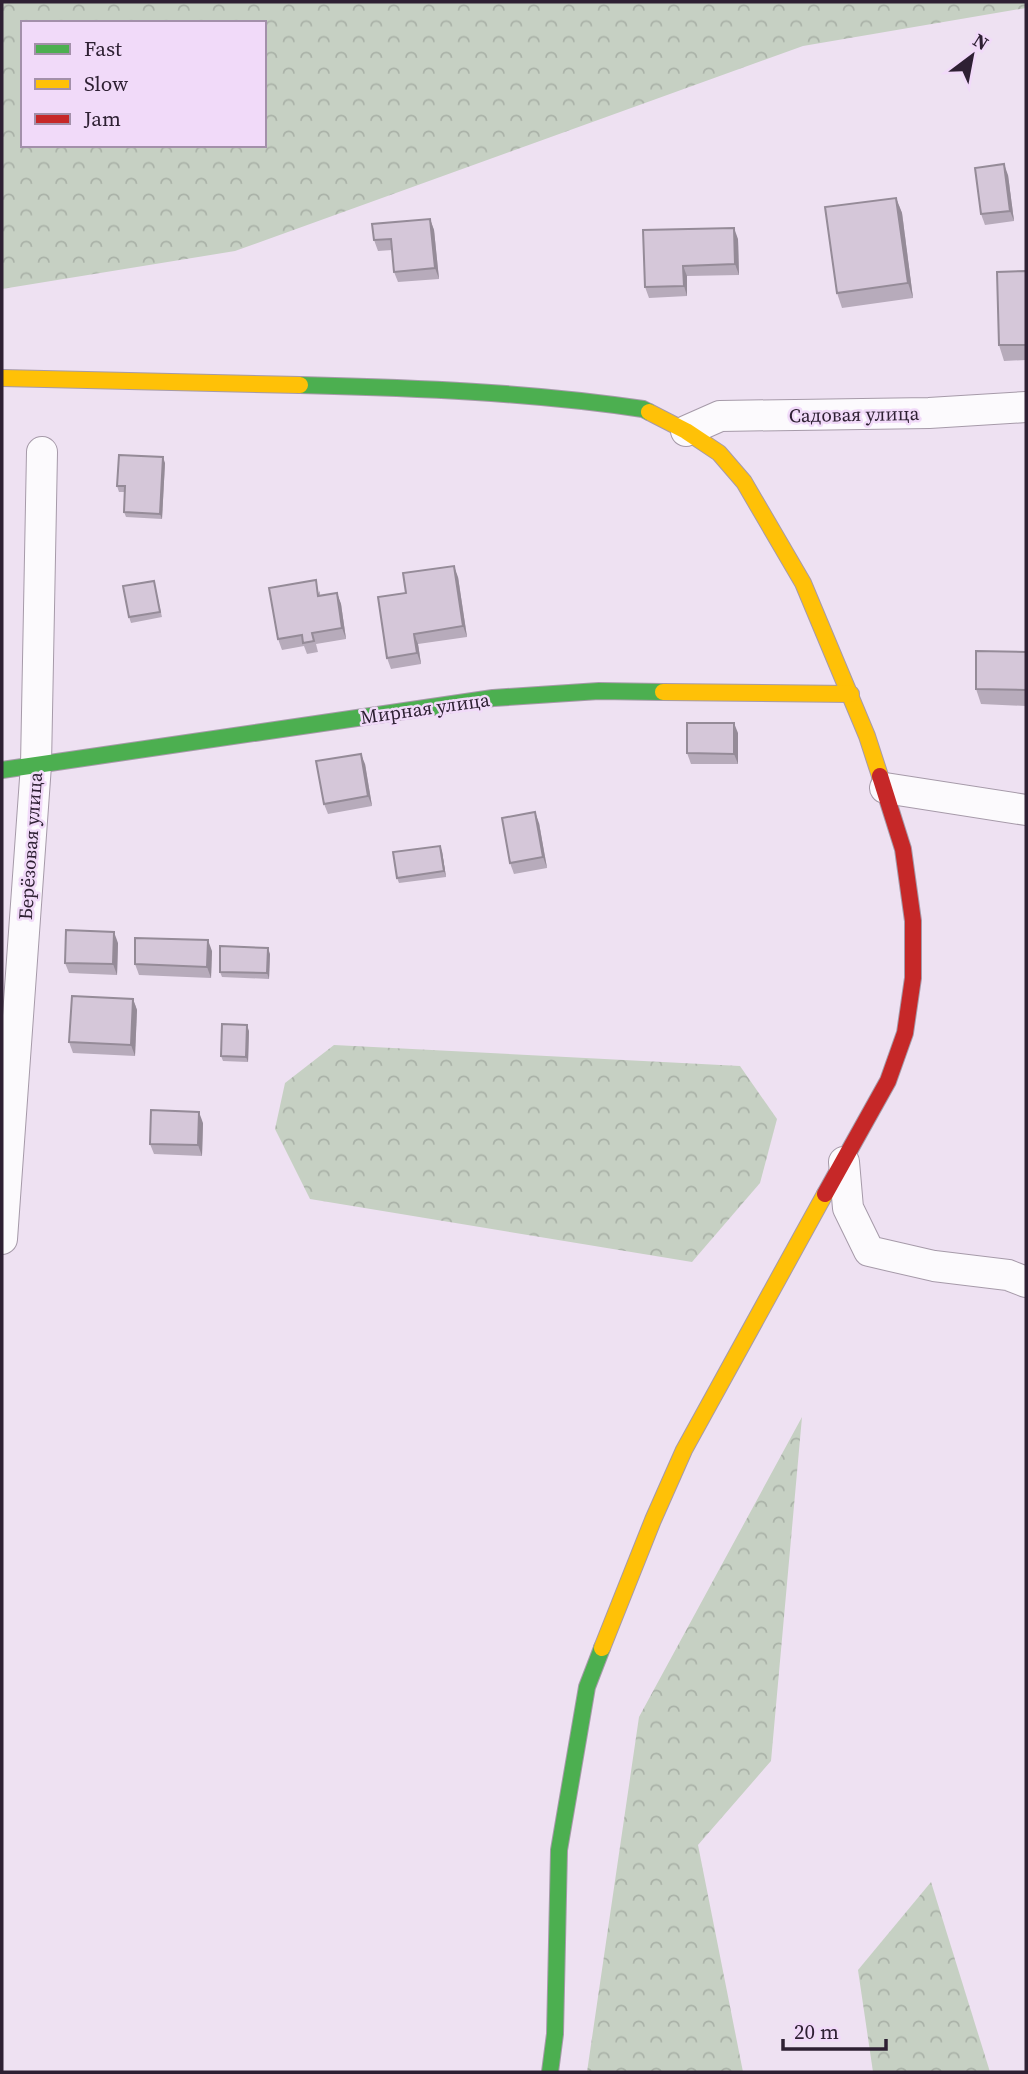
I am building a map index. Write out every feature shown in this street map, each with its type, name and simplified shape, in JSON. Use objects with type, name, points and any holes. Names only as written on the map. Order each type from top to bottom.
[{"type":"street","points":[[2,378],[410,388],[595,402],[643,409],[686,431],[719,453],[744,482],[803,583],[851,694],[885,788],[903,849],[913,921],[914,978],[905,1033],[888,1081],[684,1450],[653,1520],[587,1687],[559,1850],[555,2034],[550,2072]]},
{"type":"street","name":"Садовая улица","points":[[686,431],[720,416],[929,413],[1026,407]]},
{"type":"street","name":"Берёзовая улица","points":[[2,1239],[36,765],[42,452]]},
{"type":"street","name":"Мирная улица","points":[[2,770],[493,698],[599,691],[851,694]]},
{"type":"street","points":[[885,788],[1026,810]]},
{"type":"street","points":[[844,1162],[848,1208],[869,1251],[934,1266],[1008,1275],[1026,1282]]},
{"type":"green space","points":[[2,2],[1026,2],[1026,8],[803,46],[235,251],[2,289]]},
{"type":"green space","points":[[334,1045],[740,1066],[777,1119],[760,1183],[692,1262],[310,1199],[275,1129],[285,1083]]},
{"type":"green space","points":[[802,1417],[771,1761],[698,1845],[743,2072],[587,2072],[639,1717]]},
{"type":"green space","points":[[931,1882],[990,2072],[873,2072],[858,1970]]},
{"type":"building","points":[[1004,164],[1010,211],[981,214],[975,168]]},
{"type":"building","points":[[896,198],[908,283],[837,293],[825,207]]},
{"type":"building","points":[[430,219],[435,268],[394,272],[391,239],[374,240],[372,224]]},
{"type":"building","points":[[734,228],[735,264],[683,266],[684,286],[645,287],[643,230]]},
{"type":"building","points":[[1026,271],[1026,345],[999,345],[997,272]]},
{"type":"building","points":[[119,455],[163,457],[160,514],[124,512],[125,486],[117,486]]},
{"type":"building","points":[[454,566],[463,626],[414,634],[417,653],[387,658],[378,597],[406,593],[403,573]]},
{"type":"building","points":[[316,580],[318,596],[337,593],[342,628],[312,633],[314,641],[303,643],[302,635],[278,639],[269,588]]},
{"type":"building","points":[[154,581],[160,612],[129,617],[123,586]]},
{"type":"building","points":[[976,651],[1026,652],[1026,690],[976,689]]},
{"type":"building","points":[[687,723],[734,723],[734,754],[687,753]]},
{"type":"building","points":[[361,754],[368,796],[324,804],[316,761]]},
{"type":"building","points":[[535,812],[543,857],[510,863],[502,818]]},
{"type":"building","points":[[440,846],[444,871],[397,878],[393,852]]},
{"type":"building","points":[[66,930],[114,932],[113,964],[65,963]]},
{"type":"building","points":[[135,938],[208,940],[207,967],[135,964]]},
{"type":"building","points":[[220,946],[268,948],[267,973],[220,972]]},
{"type":"building","points":[[72,996],[133,999],[131,1045],[69,1042]]},
{"type":"building","points":[[222,1024],[247,1025],[246,1057],[221,1056]]},
{"type":"building","points":[[151,1110],[199,1112],[198,1145],[150,1144]]},
{"type":"traffic: fast","points":[[300,385],[515,395],[600,403],[649,412]]},
{"type":"traffic: fast","points":[[2,770],[493,698],[599,691],[663,692]]},
{"type":"traffic: fast","points":[[550,2072],[555,2034],[559,1850],[587,1687],[602,1648]]},
{"type":"traffic: slow","points":[[2,378],[300,385]]},
{"type":"traffic: slow","points":[[649,412],[686,431],[719,453],[744,482],[803,583],[867,736],[880,776]]},
{"type":"traffic: slow","points":[[663,692],[851,694]]},
{"type":"traffic: slow","points":[[602,1648],[684,1450],[825,1194]]},
{"type":"traffic: jam","points":[[825,1194],[888,1081],[905,1033],[913,978],[913,921],[903,849],[880,776]]}]
